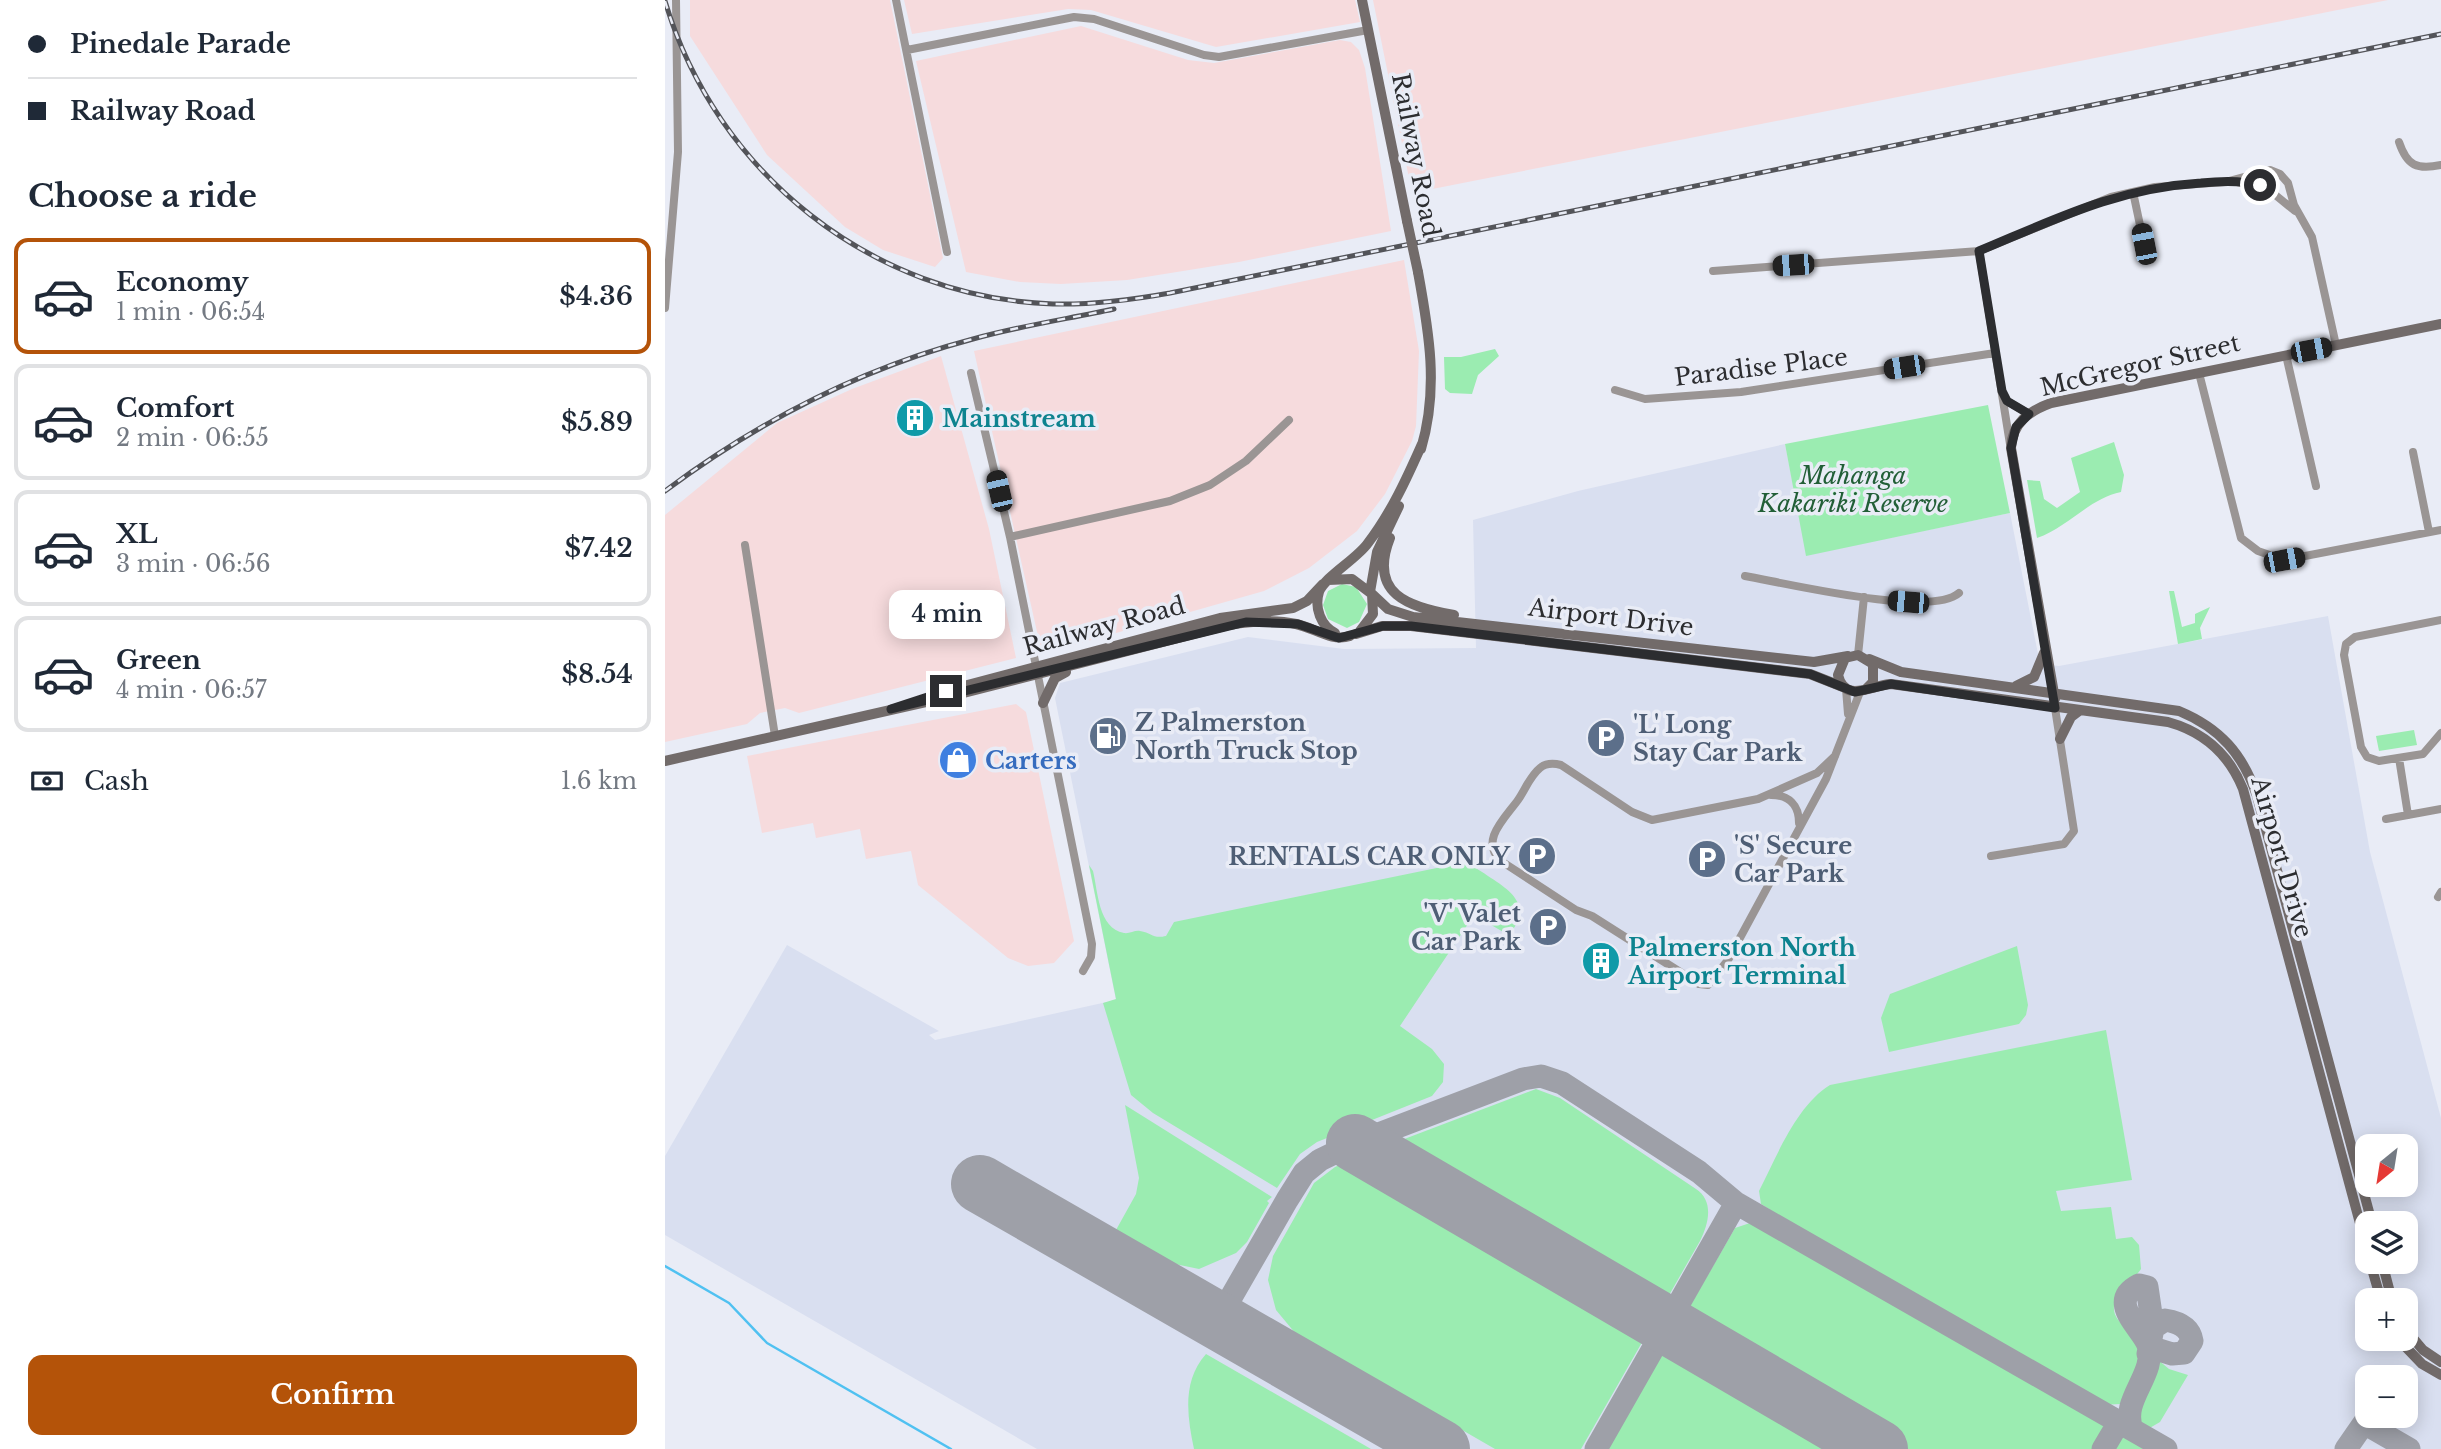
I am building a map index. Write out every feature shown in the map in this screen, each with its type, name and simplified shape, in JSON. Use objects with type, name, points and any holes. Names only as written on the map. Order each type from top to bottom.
[{"type":"main road","name":"Railway Road","points":[[1362,0],[1418,272],[1431,355],[1430,404],[1422,444],[1412,479],[1377,552],[1371,593]]},
{"type":"main road","name":"McGregor Street","points":[[2011,448],[2016,427],[2029,414],[2051,403],[2441,324]]},
{"type":"main road","name":"Railway Road","points":[[665,761],[891,709],[1243,612],[1293,608],[1307,601],[1368,544],[1397,497],[1422,444]]},
{"type":"main road","points":[[2011,448],[2055,708]]},
{"type":"main road","points":[[1412,479],[1384,555],[1384,569],[1389,586],[1401,599],[1417,608],[1516,627]]},
{"type":"main road","points":[[1352,579],[1371,593],[1373,614],[1370,622],[1353,635],[1333,632],[1321,619],[1318,602],[1325,582],[1352,579]]},
{"type":"main road","name":"Airport Drive","points":[[1371,593],[1388,609],[1405,615],[1814,662],[1857,656],[1901,672],[2179,711],[2214,730],[2241,758],[2257,796],[2369,1211]]},
{"type":"main road","name":"Railway Road","points":[[1036,671],[1212,628],[1255,621],[1298,624],[1334,638],[1353,635]]},
{"type":"main road","name":"Airport Drive","points":[[1353,635],[1383,626],[1411,626],[1810,674],[1845,688]]},
{"type":"main road","points":[[1043,703],[1048,687],[1062,673],[1116,659],[1149,645]]},
{"type":"main road","points":[[2014,687],[2034,677],[2045,648]]},
{"type":"main road","points":[[1857,656],[1875,670],[1873,682],[1863,691],[1845,688],[1838,669],[1857,656]]},
{"type":"main road","name":"Airport Drive","points":[[1863,691],[1891,684],[2182,726],[2215,746],[2238,778],[2357,1211]]},
{"type":"main road","points":[[2060,739],[2071,717],[2079,711]]},
{"type":"main road","points":[[2418,1344],[2441,1362]]},
{"type":"main road","points":[[2410,1351],[2422,1364],[2441,1375]]},
{"type":"street","points":[[665,308],[678,152],[676,0]]},
{"type":"street","points":[[897,0],[947,252]]},
{"type":"street","points":[[907,50],[1075,17],[1094,19],[1204,55],[1219,57],[1367,30]]},
{"type":"street","points":[[2399,142],[2404,158],[2413,166],[2424,168],[2441,165]]},
{"type":"street","points":[[2224,182],[2259,171],[2275,172],[2288,183],[2299,216],[2315,247],[2336,345]]},
{"type":"street","points":[[1713,271],[1979,251],[2111,197],[2224,182],[2260,185],[2282,198],[2299,216]]},
{"type":"street","points":[[2133,192],[2144,244]]},
{"type":"street","points":[[1979,251],[2002,391],[2005,428],[2011,448]]},
{"type":"street","name":"Paradise Place","points":[[1615,390],[1645,399],[1741,392],[1995,354]]},
{"type":"street","points":[[2287,355],[2316,486]]},
{"type":"street","points":[[971,373],[1010,537],[1092,944],[1091,957],[1083,971]]},
{"type":"street","points":[[2199,373],[2241,538],[2258,551],[2284,560],[2441,530]]},
{"type":"street","points":[[2002,391],[2007,401],[2029,414]]},
{"type":"street","points":[[1010,537],[1170,501],[1210,485],[1246,461],[1289,420]]},
{"type":"street","points":[[2413,452],[2429,532]]},
{"type":"street","points":[[745,545],[775,736]]},
{"type":"street","points":[[1745,576],[1864,597],[1930,604],[1952,599],[1959,593]]},
{"type":"street","points":[[1857,656],[1864,597]]},
{"type":"street","points":[[2441,620],[2355,637],[2345,647],[2363,752],[2376,761],[2426,753],[2441,733]]},
{"type":"street","points":[[1845,688],[1849,717]]},
{"type":"street","points":[[1799,826],[1797,808],[1788,798],[1774,795],[1652,820],[1632,813],[1560,765],[1549,764],[1537,771],[1508,811],[1494,835],[1492,847],[1501,861],[1576,910],[1593,916],[1705,986],[1714,981],[1728,960],[1826,779],[1849,717],[1863,691]]},
{"type":"street","points":[[1991,856],[2064,844],[2071,838],[2075,823],[2055,708]]},
{"type":"street","points":[[1758,799],[1817,773],[1835,756]]},
{"type":"street","points":[[2399,758],[2408,815]]},
{"type":"street","points":[[2386,819],[2441,809]]},
{"type":"shaded area","points":[[690,0],[890,0],[943,258],[935,267],[883,250],[845,227],[767,155],[690,36]]},
{"type":"shaded area","points":[[904,0],[1355,0],[1360,22],[1216,47],[1091,10],[1068,9],[912,34]]},
{"type":"shaded area","points":[[1373,0],[2388,0],[1412,193]]},
{"type":"shaded area","points":[[1081,26],[1188,60],[1214,63],[1340,40],[1351,42],[1359,50],[1365,68],[1391,231],[1239,262],[1127,280],[1061,284],[1020,282],[966,272],[916,61]]},
{"type":"shaded area","points":[[1404,260],[1419,351],[1416,426],[1412,441],[1385,494],[1357,531],[1309,568],[1264,591],[1042,654],[974,351]]},
{"type":"shaded area","points":[[941,356],[989,529],[1016,658],[799,713],[785,708],[760,713],[747,724],[665,742],[665,515],[777,423],[852,389]]},
{"type":"shaded area","points":[[1785,444],[1807,555],[2010,513],[2040,664],[2059,666],[2328,616],[2370,852],[2441,1118],[2441,1449],[1037,1449],[665,1235],[665,1156],[787,945],[939,1031],[929,1035],[935,1040],[1116,1000],[1055,698],[1060,683],[1248,637],[1344,649],[1476,648],[1473,520],[1578,491]]},
{"type":"shaded area","points":[[1016,704],[1026,712],[1074,941],[1054,963],[1028,966],[1008,958],[918,885],[911,851],[866,859],[860,829],[816,838],[813,823],[762,833],[747,756]]},
{"type":"green space","points":[[1495,349],[1499,356],[1478,375],[1472,394],[1450,393],[1445,389],[1444,357],[1461,357]]},
{"type":"green space","name":"Mahanga Kakariki Reserve","points":[[1988,405],[2010,513],[1806,556],[1785,444]]},
{"type":"green space","points":[[2114,442],[2124,475],[2121,492],[2099,500],[2037,538],[2027,480],[2040,481],[2044,499],[2057,508],[2080,492],[2071,458]]},
{"type":"green space","points":[[1342,584],[1356,587],[1367,604],[1359,622],[1347,628],[1328,619],[1323,605],[1328,591]]},
{"type":"green space","points":[[2169,591],[2174,591],[2182,627],[2195,623],[2195,614],[2210,607],[2200,628],[2202,639],[2178,644]]},
{"type":"green space","points":[[2414,730],[2417,745],[2379,751],[2376,736]]},
{"type":"green space","points":[[1461,863],[1477,869],[1512,894],[1517,900],[1519,914],[1512,931],[1505,933],[1474,915],[1400,1026],[1432,1049],[1444,1064],[1443,1082],[1432,1096],[1317,1142],[1300,1154],[1277,1188],[1153,1113],[1131,1095],[1103,1003],[1116,999],[1089,865],[1093,871],[1101,908],[1109,924],[1124,933],[1140,931],[1158,937],[1166,936],[1174,922]]},
{"type":"green space","points":[[2017,946],[2028,1005],[2026,1015],[2019,1024],[1889,1052],[1881,1018],[1890,994]]},
{"type":"green space","points":[[2106,1030],[2132,1180],[2056,1191],[2061,1211],[2111,1207],[2116,1239],[2132,1237],[2139,1245],[2141,1269],[2120,1293],[2114,1309],[2119,1321],[2139,1339],[2143,1360],[2135,1386],[2120,1404],[2103,1405],[1768,1213],[1769,1209],[1761,1204],[1759,1191],[1797,1119],[1818,1094],[1830,1085]]},
{"type":"green space","points":[[1536,1089],[1560,1098],[1696,1189],[1708,1206],[1706,1227],[1700,1241],[1581,1449],[1495,1449],[1296,1334],[1276,1310],[1268,1280],[1273,1256],[1314,1183],[1335,1167]]},
{"type":"green space","points":[[1125,1105],[1272,1197],[1267,1201],[1269,1203],[1247,1242],[1236,1253],[1199,1269],[1175,1264],[1116,1230],[1136,1194],[1139,1178]]},
{"type":"green space","points":[[1753,1222],[2133,1438],[2143,1449],[1607,1449],[1735,1228]]},
{"type":"green space","points":[[1206,1354],[1371,1449],[1194,1449],[1188,1399],[1193,1376]]},
{"type":"green space","points":[[2157,1359],[2169,1369],[2188,1375],[2160,1422],[2148,1429],[2140,1425],[2135,1412],[2152,1362]]},
{"type":"waterway","points":[[665,1266],[729,1303],[767,1343],[951,1449]]},
{"type":"taxiway","points":[[1218,1320],[1304,1173],[1320,1160],[1355,1143],[1523,1079],[1541,1076],[1562,1083],[1699,1172],[1736,1203],[2166,1449]]},
{"type":"taxiway","points":[[1596,1449],[1736,1203]]},
{"type":"taxiway","points":[[2132,1429],[2131,1408],[2148,1366],[2149,1356],[2145,1338],[2126,1307],[2130,1292],[2139,1285],[2147,1287],[2153,1328]]},
{"type":"taxiway","points":[[2165,1320],[2179,1324],[2189,1332],[2192,1341],[2184,1353],[2172,1354],[2156,1349],[2148,1354],[2153,1328],[2165,1320]]},
{"type":"taxiway","points":[[2103,1449],[2119,1422]]},
{"type":"taxiway","points":[[2346,1449],[2364,1423],[2409,1449]]},
{"type":"runway","points":[[1355,1143],[1879,1449]]},
{"type":"runway","points":[[980,1184],[1441,1449]]},
{"type":"railway","points":[[665,1],[689,63],[722,120],[762,171],[810,215],[864,251],[923,278],[986,296],[1053,304],[1112,302],[1170,293],[2441,34]]},
{"type":"railway","points":[[665,491],[774,420],[850,382],[931,351],[990,334],[1114,309]]},
{"type":"place","name":"Mainstream","points":[[915,418]]},
{"type":"place","name":"Z Palmerston North Truck Stop","points":[[1108,736]]},
{"type":"place","name":"'L' Long Stay Car Park","points":[[1606,738]]},
{"type":"place","name":"Carters","points":[[958,760]]},
{"type":"place","name":"RENTALS CAR ONLY","points":[[1537,856]]},
{"type":"place","name":"'S' Secure Car Park","points":[[1707,859]]},
{"type":"place","name":"'V' Valet Car Park","points":[[1548,927]]},
{"type":"place","name":"Palmerston North Airport Terminal","points":[[1601,961]]},
{"type":"route","points":[[946,691],[891,709],[1037,675],[1212,628],[1246,622],[1277,621],[1298,624],[1339,638],[1383,626],[1411,626],[1810,674],[1855,692],[1891,684],[2055,708],[2011,448],[2011,436],[2021,419],[2029,414],[2007,401],[2002,391],[1979,251],[2111,197],[2155,187],[2195,183],[2260,185]]}]
